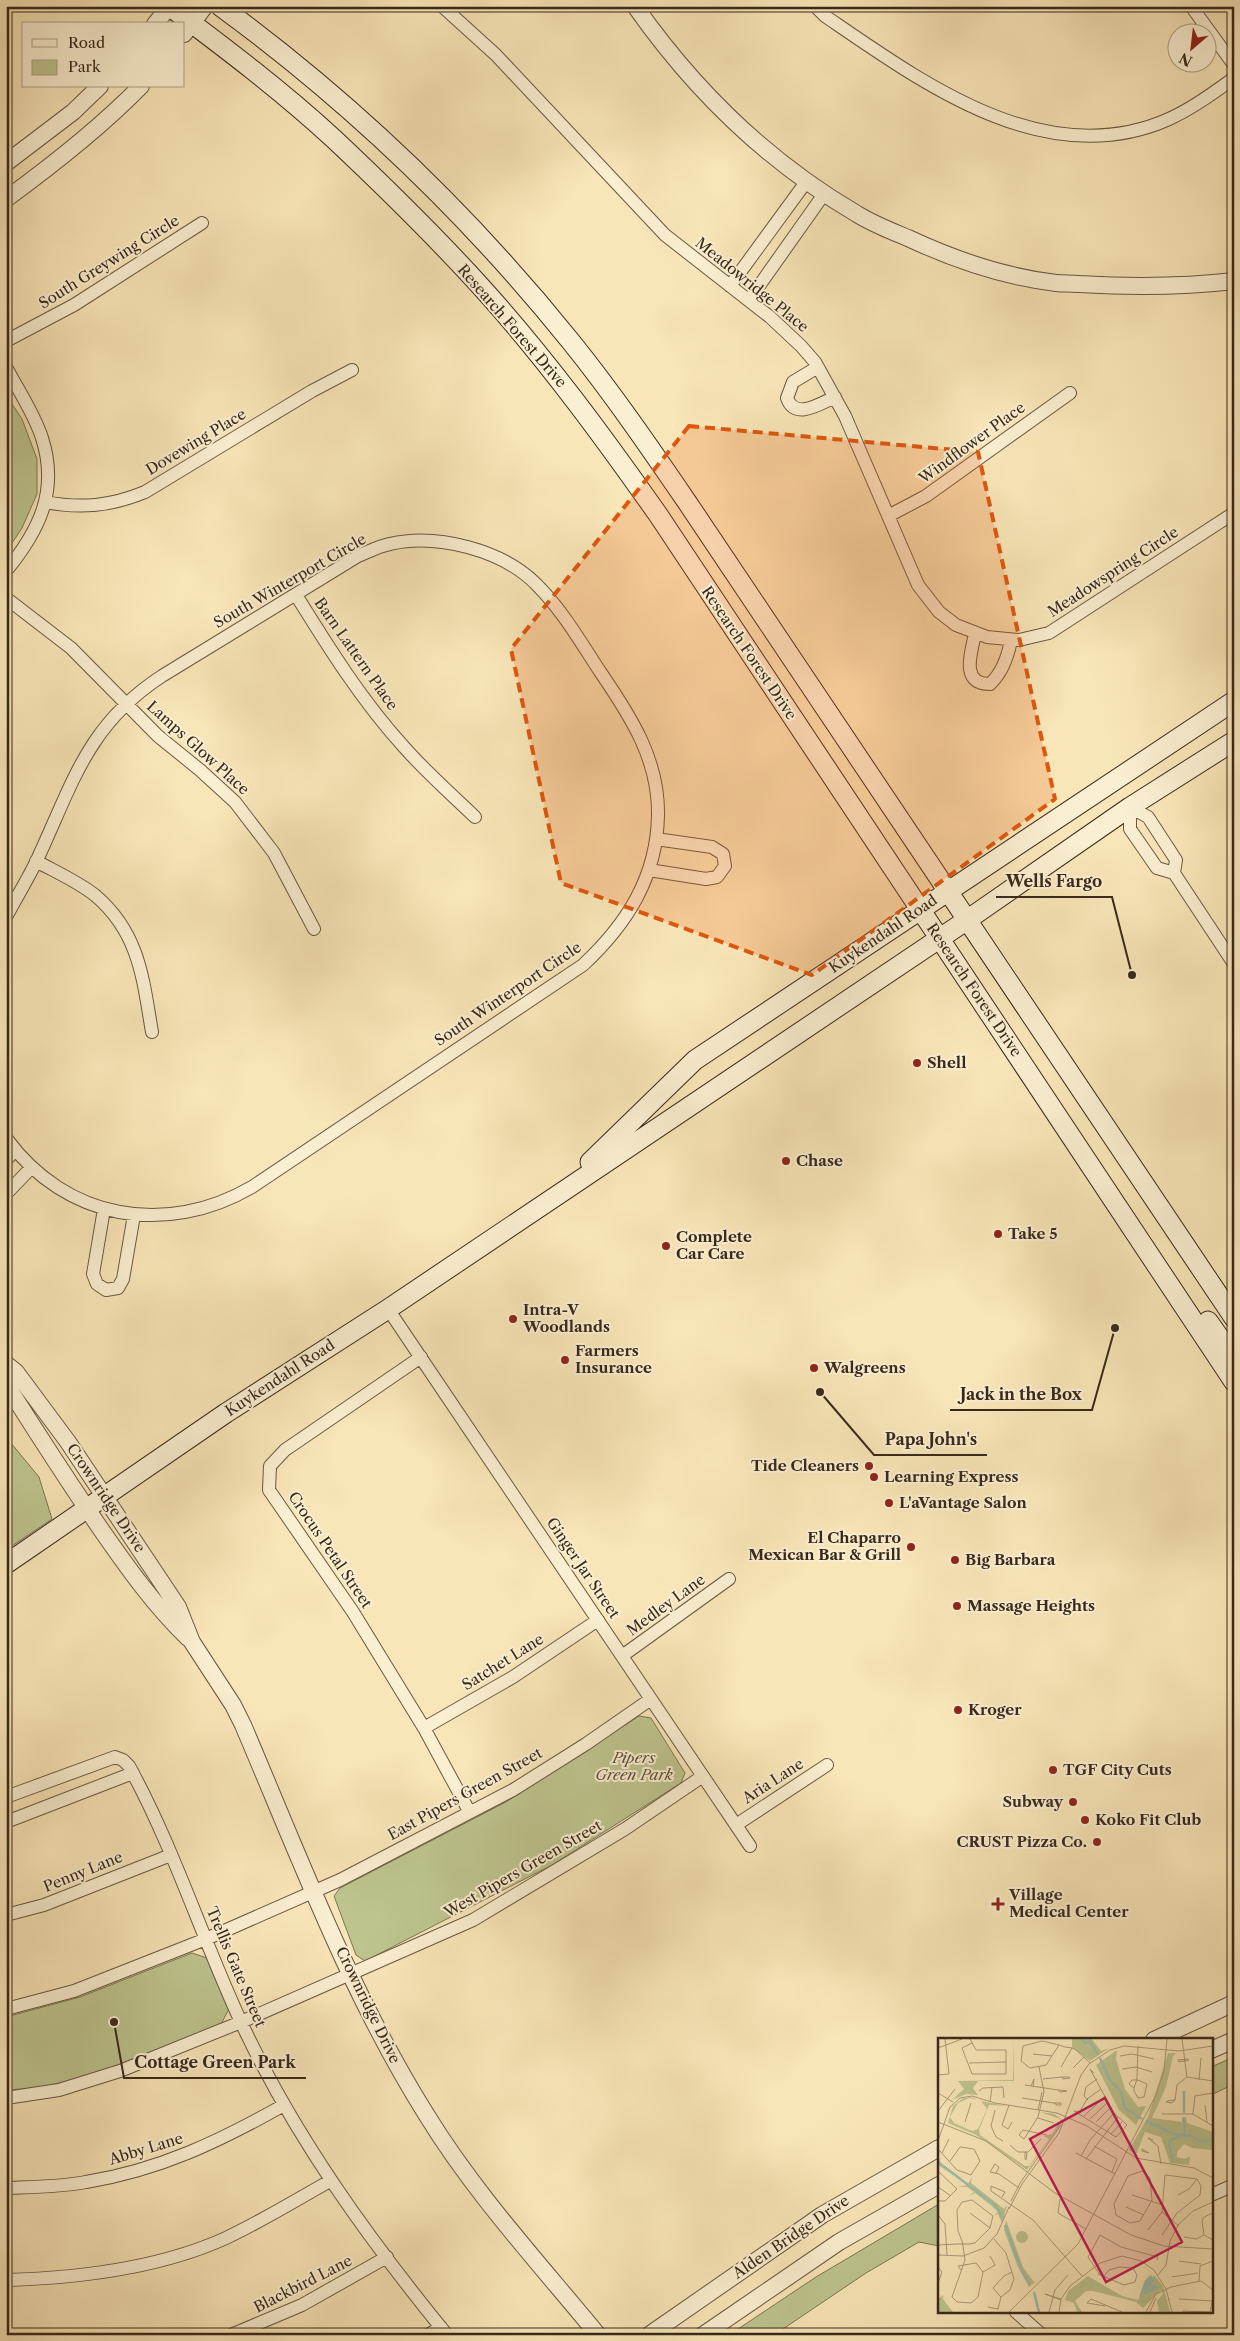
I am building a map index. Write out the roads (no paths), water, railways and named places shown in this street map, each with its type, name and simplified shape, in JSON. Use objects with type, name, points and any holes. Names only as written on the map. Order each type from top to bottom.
[{"type":"main road","name":"Research Forest Drive","points":[[169,6],[182,22]]},
{"type":"main road","points":[[220,6],[270,44],[354,114],[432,187],[508,268],[571,341],[655,454],[1234,1318]]},
{"type":"main road","name":"Research Forest Drive","points":[[188,29],[249,67],[333,138],[483,289],[594,424],[659,516],[1176,1296],[1229,1359],[1234,1382]]},
{"type":"main road","name":"Kuykendahl Road","points":[[556,1196],[695,1060],[1234,702]]},
{"type":"main road","name":"Kuykendahl Road","points":[[6,1564],[226,1412],[388,1308],[967,920],[1130,807],[1234,741]]},
{"type":"street","points":[[157,22],[169,6]]},
{"type":"street","points":[[188,29],[205,6]]},
{"type":"street","name":"Meadowridge Place","points":[[442,6],[496,55],[665,235],[749,300],[801,346],[818,367],[835,396],[890,515],[909,567],[927,599],[956,626],[974,634]]},
{"type":"street","points":[[635,6],[688,74],[743,132],[806,182],[858,216],[928,247],[984,268],[1058,284],[1121,287],[1184,286],[1234,282]]},
{"type":"street","points":[[815,6],[826,16],[919,79],[968,105],[1004,120],[1051,133],[1092,136],[1149,126],[1170,119],[1197,104],[1234,78]]},
{"type":"street","points":[[1191,6],[1234,65]]},
{"type":"street","points":[[6,163],[74,112],[98,88]]},
{"type":"street","points":[[6,198],[93,132],[139,88]]},
{"type":"street","points":[[730,286],[806,182]]},
{"type":"street","points":[[749,300],[824,194]]},
{"type":"street","name":"South Greywing Circle","points":[[6,341],[74,305],[202,223]]},
{"type":"street","points":[[6,366],[42,436],[48,469],[46,502],[36,529],[6,571]]},
{"type":"street","points":[[818,367],[793,382],[787,398],[789,404],[795,409],[803,410],[835,396]]},
{"type":"street","name":"Dovewing Place","points":[[46,502],[66,506],[97,506],[114,503],[145,492],[312,391],[352,370]]},
{"type":"street","name":"Windflower Place","points":[[890,515],[926,496],[1070,392]]},
{"type":"street","name":"Meadowspring Circle","points":[[974,634],[1011,640],[1049,633],[1234,513]]},
{"type":"street","name":"South Winterport Circle","points":[[6,917],[36,861],[85,754],[102,730],[126,704],[143,688],[358,556],[390,544],[440,542],[474,548],[507,562],[536,583],[563,615],[631,719],[648,752],[657,792],[656,839],[649,870],[632,908],[607,942],[582,965],[230,1200],[191,1212],[169,1215],[134,1215],[104,1209],[65,1193],[11,1155],[6,1138]]},
{"type":"street","name":"Barn Lattern Place","points":[[296,595],[355,687],[377,715],[404,748],[475,817]]},
{"type":"street","name":"Lamps Glow Place","points":[[6,598],[71,648],[158,736],[219,786],[247,815],[274,853],[314,929]]},
{"type":"street","points":[[974,634],[970,671],[974,680],[980,684],[990,684],[997,677],[1009,652],[1011,640]]},
{"type":"street","points":[[1174,873],[1176,860],[1172,853],[1148,817],[1130,807],[1130,829],[1157,868],[1174,873],[1234,964]]},
{"type":"street","points":[[649,870],[706,879],[717,877],[725,866],[722,854],[712,848],[656,839]]},
{"type":"street","points":[[36,861],[96,896],[121,924],[131,940],[139,962],[152,1032]]},
{"type":"street","points":[[6,1194],[31,1168]]},
{"type":"street","points":[[104,1209],[93,1274],[96,1284],[106,1290],[118,1288],[123,1279],[134,1215]]},
{"type":"street","name":"Ginger Jar Street","points":[[388,1308],[750,1846]]},
{"type":"street","name":"Crocus Petal Street","points":[[421,1357],[286,1450],[270,1466],[269,1490],[353,1612],[424,1728],[469,1811]]},
{"type":"street","name":"Crownridge Drive","points":[[6,1364],[16,1372],[105,1496],[178,1607],[192,1642],[233,1705],[351,1975],[407,2082],[463,2170],[598,2335]]},
{"type":"street","name":"Crownridge Drive","points":[[6,1384],[86,1508],[125,1564],[166,1616],[192,1642]]},
{"type":"street","name":"Medley Lane","points":[[622,1656],[729,1579]]},
{"type":"street","name":"Satchet Lane","points":[[424,1728],[513,1677],[598,1620]]},
{"type":"street","name":"East Pipers Green Street","points":[[6,2009],[74,1991],[206,1939],[340,1880],[469,1811],[513,1790],[586,1744],[651,1699]]},
{"type":"street","points":[[6,1797],[115,1757],[123,1760],[133,1773],[6,1822]]},
{"type":"street","name":"Aria Lane","points":[[736,1825],[827,1765]]},
{"type":"street","name":"Trellis Gate Street","points":[[133,1773],[171,1855],[241,2022],[284,2105],[330,2181],[444,2331]]},
{"type":"street","name":"West Pipers Green Street","points":[[6,2098],[59,2090],[89,2082],[241,2022],[473,1920],[625,1829],[703,1776]]},
{"type":"street","name":"Penny Lane","points":[[6,1915],[44,1905],[171,1855]]},
{"type":"street","points":[[1158,2038],[1234,2003]]},
{"type":"street","points":[[1212,2050],[1234,2040]]},
{"type":"street","name":"Abby Lane","points":[[6,2188],[85,2183],[165,2163],[214,2143],[284,2105]]},
{"type":"street","name":"Alden Bridge Drive","points":[[649,2335],[828,2210],[938,2149]]},
{"type":"street","points":[[6,2280],[56,2278],[110,2271],[197,2248],[224,2238],[255,2223],[330,2181]]},
{"type":"street","points":[[1212,2194],[1234,2185]]},
{"type":"street","name":"Alden Bridge Drive","points":[[703,2335],[839,2242],[938,2186]]},
{"type":"street","name":"Blackbird Lane","points":[[230,2335],[302,2306],[387,2257]]},
{"type":"street","points":[[1018,2314],[1042,2335]]},
{"type":"street","points":[[428,2335],[444,2331]]},
{"type":"place","name":"Wells Fargo","points":[[1132,975]]},
{"type":"place","name":"Shell","points":[[917,1063]]},
{"type":"place","name":"Chase","points":[[786,1161]]},
{"type":"place","name":"Take 5","points":[[998,1234]]},
{"type":"place","name":"Complete Car Care","points":[[666,1246]]},
{"type":"place","name":"Intra-V Woodlands","points":[[513,1319]]},
{"type":"place","name":"Jack in the Box","points":[[1115,1328]]},
{"type":"place","name":"Farmers Insurance","points":[[565,1360]]},
{"type":"place","name":"Walgreens","points":[[814,1368]]},
{"type":"place","name":"Papa John's","points":[[820,1392]]},
{"type":"place","name":"Tide Cleaners","points":[[869,1466]]},
{"type":"place","name":"Learning Express","points":[[874,1477]]},
{"type":"place","name":"L'aVantage Salon","points":[[889,1503]]},
{"type":"place","name":"El Chaparro Mexican Bar & Grill","points":[[911,1547]]},
{"type":"place","name":"Big Barbara","points":[[955,1560]]},
{"type":"place","name":"Massage Heights","points":[[957,1606]]},
{"type":"place","name":"Kroger","points":[[958,1710]]},
{"type":"place","name":"TGF City Cuts","points":[[1053,1770]]},
{"type":"place","name":"Subway","points":[[1073,1802]]},
{"type":"place","name":"Koko Fit Club","points":[[1085,1820]]},
{"type":"place","name":"CRUST Pizza Co.","points":[[1097,1842]]},
{"type":"place","name":"Village Medical Center","points":[[998,1904]]},
{"type":"place","name":"Cottage Green Park","points":[[114,2022]]},
{"type":"park label","name":"Pipers Green Park","points":[[634,1766]]}]
